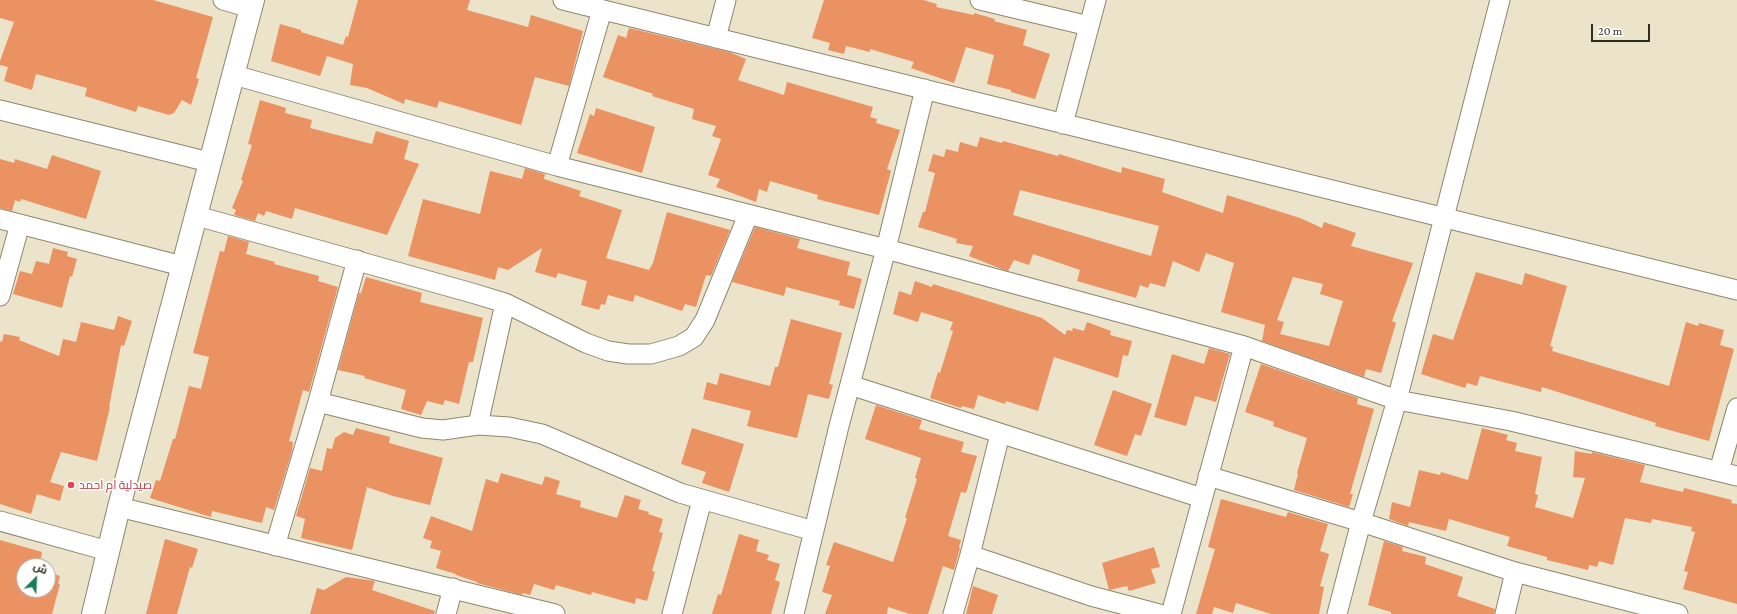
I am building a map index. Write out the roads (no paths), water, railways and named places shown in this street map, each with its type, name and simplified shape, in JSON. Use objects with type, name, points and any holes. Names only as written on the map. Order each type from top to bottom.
[{"type":"street","points":[[93,614],[119,507],[252,4],[223,0]]},
{"type":"street","points":[[563,0],[1737,290]]},
{"type":"street","points":[[716,38],[726,0]]},
{"type":"street","points":[[980,0],[1089,26]]},
{"type":"street","points":[[1063,124],[1096,0]]},
{"type":"street","points":[[1337,614],[1361,522],[1397,400],[1500,0]]},
{"type":"street","points":[[557,166],[602,10]]},
{"type":"street","points":[[234,75],[557,166],[886,249],[1244,346],[1397,400],[1511,421],[1728,474],[1737,408]]},
{"type":"street","points":[[794,614],[925,89]]},
{"type":"street","points":[[0,110],[209,162]]},
{"type":"street","points":[[197,216],[505,303],[561,332],[608,351],[628,354],[651,354],[679,346],[694,337],[705,320],[748,215]]},
{"type":"street","points":[[0,219],[182,266]]},
{"type":"street","points":[[0,296],[20,224]]},
{"type":"street","points":[[275,546],[318,402],[357,260]]},
{"type":"street","points":[[478,425],[505,303]]},
{"type":"street","points":[[1171,614],[1244,346]]},
{"type":"street","points":[[850,385],[1202,498]]},
{"type":"street","points":[[318,402],[422,428],[443,430],[478,425],[509,427],[542,434],[576,447],[650,481],[702,500],[814,531]]},
{"type":"street","points":[[953,614],[970,555],[1000,434]]},
{"type":"street","points":[[1208,476],[1361,522],[1515,572],[1678,614]]},
{"type":"street","points":[[672,614],[702,500]]},
{"type":"street","points":[[119,507],[555,614]]},
{"type":"street","points":[[0,521],[108,551]]},
{"type":"street","points":[[970,555],[1091,596],[1159,614]]},
{"type":"street","points":[[1505,614],[1515,572]]},
{"type":"street","points":[[446,614],[453,588]]},
{"type":"place","name":"صيدلية ام احمد","points":[[71,485]]}]
